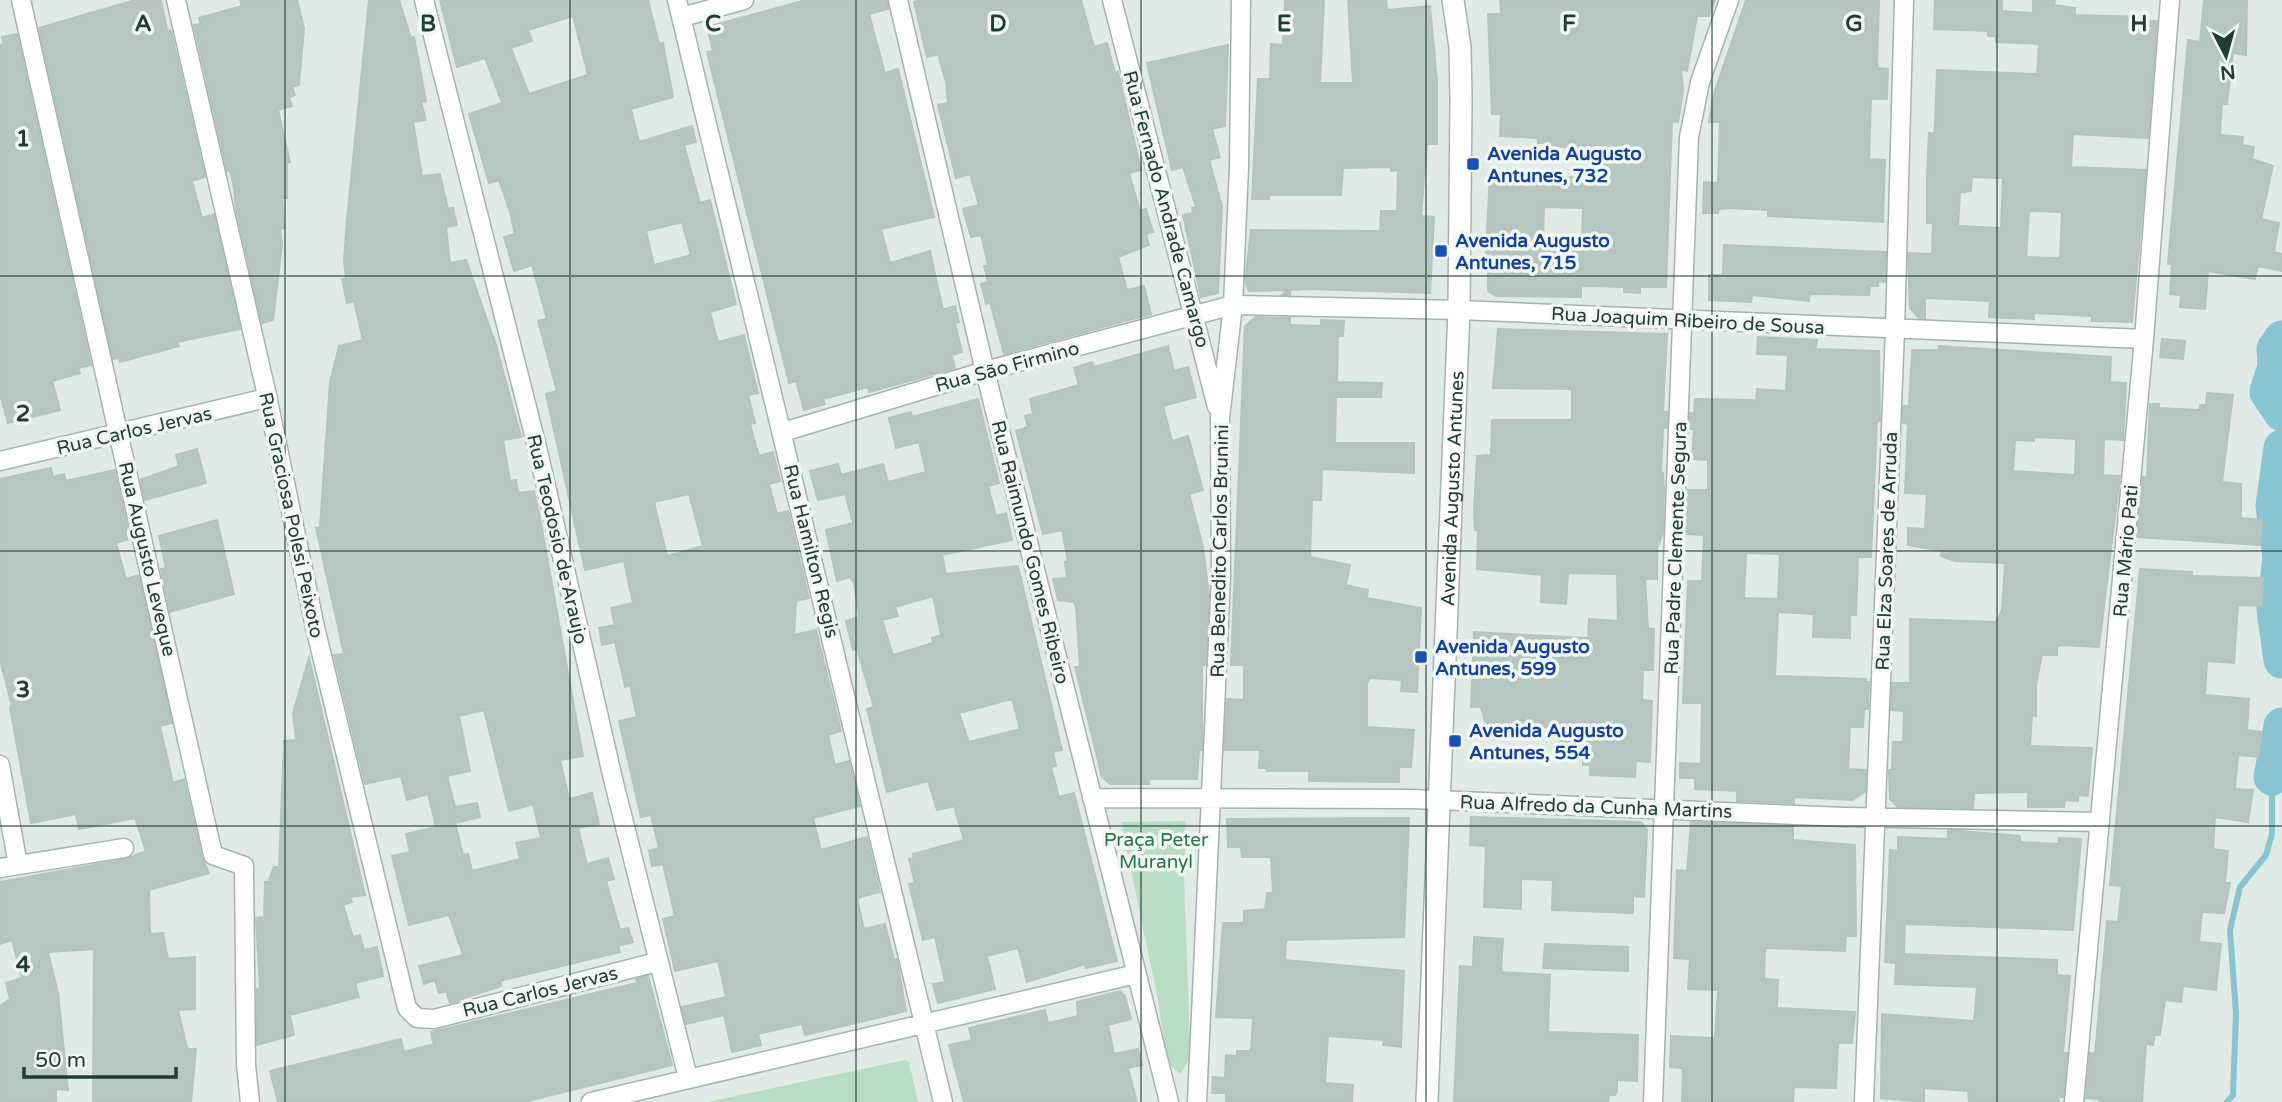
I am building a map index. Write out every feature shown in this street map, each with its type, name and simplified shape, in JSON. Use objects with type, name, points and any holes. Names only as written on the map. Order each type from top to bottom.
[{"type":"street","name":"Rua Augusto Leveque","points":[[21,0],[213,855],[244,866],[246,1065],[250,1102]]},
{"type":"street","name":"Rua Graciosa Polesi Peixoto","points":[[176,0],[316,627],[407,1008],[424,1020]]},
{"type":"street","name":"Rua Teodosio de Araujo","points":[[424,0],[535,438],[657,962],[688,1079]]},
{"type":"street","points":[[679,9],[744,0]]},
{"type":"street","name":"Rua Raimundo Gomes Ribeiro","points":[[898,0],[985,371],[1169,1102]]},
{"type":"street","name":"Rua Fernado Andrade Camargo","points":[[1112,0],[1220,418]]},
{"type":"street","name":"Rua Benedito Carlos Brunini","points":[[1197,1102],[1221,576],[1220,418],[1233,305],[1239,167],[1241,0]]},
{"type":"street","name":"Avenida Augusto Antunes","points":[[1427,1102],[1459,310],[1460,47],[1452,0]]},
{"type":"street","name":"Rua Padre Clemente Segura","points":[[1653,1102],[1689,136],[1700,82],[1729,0]]},
{"type":"street","name":"Rua Elza Soares de Arruda","points":[[1864,1102],[1895,330],[1904,0]]},
{"type":"street","name":"Rua Mário Pati","points":[[2074,1102],[2144,339],[2170,0]]},
{"type":"street","name":"Rua Hamilton Regis","points":[[679,9],[943,1102]]},
{"type":"street","name":"Rua São Firmino","points":[[783,432],[985,371],[1233,305]]},
{"type":"street","name":"Rua Joaquim Ribeiro de Sousa","points":[[1233,305],[1459,310],[2144,339]]},
{"type":"street","name":"Rua Carlos Jervas","points":[[0,461],[267,398]]},
{"type":"street","points":[[0,765],[9,867],[124,848]]},
{"type":"street","name":"Rua Alfredo da Cunha Martins","points":[[1092,798],[1440,800],[1875,817],[2100,822]]},
{"type":"street","name":"Rua Carlos Jervas","points":[[424,1020],[657,962]]},
{"type":"street","points":[[591,1102],[652,1095],[688,1079],[1136,974]]},
{"type":"green space","name":"Praça Peter Muranyl","points":[[1186,821],[1184,877],[1190,1044],[1189,1060],[1180,1074],[1167,1062],[1158,1000],[1121,822]]},
{"type":"green space","points":[[905,1060],[909,1062],[918,1102],[707,1102]]},
{"type":"building","points":[[135,0],[161,0],[167,30],[171,31],[205,177],[192,181],[202,218],[214,214],[240,329],[177,342],[179,346],[120,362],[119,358],[113,359],[39,28]]},
{"type":"building","points":[[240,0],[297,0],[304,28],[299,85],[292,87],[295,95],[289,97],[292,106],[278,110],[290,162],[287,163],[287,198],[282,198],[284,228],[280,229],[282,245],[273,320],[262,323],[236,209],[230,170],[227,171],[194,25],[201,24],[199,18],[242,6]]},
{"type":"building","points":[[369,0],[399,0],[411,38],[414,37],[426,101],[421,102],[426,120],[413,122],[422,176],[440,174],[448,209],[453,208],[457,225],[446,227],[450,263],[466,260],[496,345],[521,437],[503,440],[510,481],[516,480],[518,493],[534,491],[540,518],[583,756],[560,760],[569,799],[592,793],[599,824],[578,828],[587,864],[608,858],[614,879],[606,881],[620,930],[628,928],[633,942],[618,946],[620,952],[500,981],[501,986],[450,1003],[446,991],[439,993],[435,980],[424,984],[419,966],[463,955],[449,915],[409,925],[392,856],[410,852],[406,834],[436,827],[428,794],[407,800],[401,776],[365,784],[334,655],[344,654],[316,528],[320,527],[330,382],[339,346],[363,340],[354,301],[347,303],[342,279],[346,278],[344,261]],"holes":[[[484,710],[509,811],[533,804],[541,838],[516,843],[520,859],[472,871],[468,854],[463,855],[455,823],[480,817],[477,803],[455,807],[447,776],[470,771],[459,716]]]},
{"type":"building","points":[[440,0],[648,0],[659,44],[663,43],[673,97],[631,109],[639,142],[692,126],[696,142],[684,145],[700,203],[710,200],[736,304],[710,312],[718,342],[744,335],[758,393],[748,395],[755,423],[750,424],[759,456],[773,452],[780,481],[769,484],[777,514],[788,511],[809,598],[796,601],[794,635],[816,630],[841,731],[828,735],[835,765],[849,761],[860,806],[813,818],[821,850],[867,837],[880,892],[857,898],[864,929],[885,924],[894,960],[897,959],[906,1011],[805,1035],[802,1024],[758,1034],[761,1045],[732,1052],[724,1015],[686,1024],[682,1007],[726,997],[718,961],[675,971],[663,919],[675,916],[663,864],[652,866],[649,851],[659,848],[651,815],[641,817],[619,721],[637,717],[630,685],[625,687],[615,642],[602,645],[599,628],[615,625],[611,608],[633,603],[624,561],[585,570],[546,394],[557,391],[538,321],[547,319],[532,265],[514,271],[504,237],[515,234],[511,215],[499,180],[489,183],[469,114],[502,103],[485,58],[457,67]],"holes":[[[573,16],[588,75],[529,94],[511,48],[532,41],[528,30]],[[682,222],[691,255],[654,265],[646,231]],[[689,494],[703,546],[667,556],[654,502]]]},
{"type":"building","points":[[806,0],[887,0],[888,9],[869,14],[885,73],[898,69],[934,217],[881,229],[890,263],[930,251],[943,310],[955,306],[959,322],[955,323],[962,352],[952,355],[955,368],[869,392],[868,387],[823,399],[825,404],[804,410],[796,381],[789,383],[707,52],[713,51],[707,27]]},
{"type":"building","points":[[1081,0],[1094,47],[1107,43],[1115,73],[1118,72],[1141,170],[1129,173],[1140,211],[1146,209],[1153,232],[1146,234],[1149,245],[1118,257],[1127,290],[1144,286],[1151,314],[1004,354],[990,302],[986,304],[981,284],[988,282],[984,266],[988,265],[981,235],[971,237],[963,209],[979,205],[970,174],[956,178],[938,105],[948,103],[946,82],[938,54],[927,57],[914,2]]},
{"type":"building","points":[[1285,0],[1324,0],[1320,83],[1353,83],[1348,0],[1386,0],[1387,10],[1430,6],[1437,81],[1437,144],[1427,144],[1421,216],[1434,217],[1430,293],[1309,289],[1290,290],[1290,295],[1282,295],[1288,290],[1249,291],[1245,281],[1251,230],[1380,231],[1381,211],[1397,211],[1398,170],[1391,171],[1391,167],[1343,168],[1341,195],[1269,195],[1269,199],[1252,199],[1258,79],[1270,79],[1271,44],[1283,45]]},
{"type":"building","points":[[1500,0],[1715,0],[1709,16],[1697,16],[1687,71],[1681,69],[1683,92],[1678,122],[1672,121],[1666,287],[1640,287],[1640,293],[1624,292],[1624,287],[1581,286],[1581,297],[1496,296],[1488,291],[1488,266],[1485,266],[1490,175],[1594,178],[1595,148],[1544,146],[1544,143],[1538,143],[1538,138],[1500,136],[1501,114],[1492,114],[1488,14],[1501,14]],"holes":[[[1544,207],[1583,208],[1582,239],[1543,239]]]},
{"type":"building","points":[[1746,0],[1879,0],[1877,68],[1888,69],[1887,99],[1871,99],[1869,159],[1885,160],[1883,222],[1768,216],[1768,210],[1731,208],[1719,209],[1718,213],[1703,213],[1704,182],[1718,183],[1720,122],[1709,122],[1713,97]]},
{"type":"building","points":[[1935,0],[2002,0],[2002,11],[2033,13],[2033,0],[2055,0],[2054,5],[2075,8],[2075,15],[2145,17],[2144,21],[2157,21],[2148,138],[2073,134],[2071,167],[2146,170],[2132,322],[2092,321],[2092,316],[2034,313],[2034,319],[1989,317],[1990,301],[1925,298],[1925,318],[1919,318],[1910,308],[1908,253],[1932,254],[1933,223],[1927,223],[1927,176],[1929,133],[1934,134],[1937,70],[2037,74],[2039,44],[1996,42],[1996,36],[1988,36],[1988,31],[1934,29]],"holes":[[[1972,177],[2003,178],[2001,228],[1958,226],[1960,193],[1971,191]],[[2029,211],[2062,212],[2060,258],[2026,257]]]},
{"type":"building","points":[[2204,0],[2247,0],[2246,55],[2233,53],[2227,104],[2222,104],[2220,135],[2243,137],[2242,145],[2254,147],[2252,159],[2273,166],[2261,219],[2279,223],[2274,252],[2282,254],[2282,271],[2258,266],[2255,279],[2208,271],[2205,309],[2180,307],[2181,295],[2170,294],[2172,264],[2168,264],[2188,40],[2200,42]]},
{"type":"building","points":[[17,34],[91,365],[78,368],[80,373],[52,381],[60,410],[8,423],[0,394],[0,45],[4,44],[2,37]]},
{"type":"building","points":[[1228,45],[1225,126],[1212,129],[1220,157],[1209,160],[1222,206],[1218,293],[1201,297],[1183,215],[1193,213],[1192,208],[1196,207],[1183,167],[1172,170],[1147,63]]},
{"type":"building","points":[[1724,245],[1886,252],[1885,282],[1878,281],[1878,286],[1870,286],[1869,295],[1810,294],[1809,301],[1752,295],[1751,302],[1709,300],[1709,275],[1723,275]]},
{"type":"building","points":[[1256,317],[1290,318],[1290,325],[1321,326],[1321,320],[1344,321],[1343,336],[1338,336],[1337,382],[1382,383],[1381,397],[1336,397],[1335,443],[1414,443],[1414,473],[1322,469],[1321,500],[1312,500],[1310,557],[1350,565],[1346,585],[1368,590],[1367,598],[1421,608],[1417,692],[1401,691],[1402,680],[1370,678],[1367,684],[1367,727],[1414,730],[1411,767],[1399,767],[1399,782],[1309,781],[1309,771],[1267,771],[1267,768],[1259,768],[1260,750],[1224,750],[1227,699],[1244,700],[1244,665],[1231,665],[1245,326]]},
{"type":"building","points":[[1498,329],[1667,334],[1663,411],[1667,412],[1667,428],[1663,428],[1661,473],[1664,489],[1663,533],[1657,548],[1657,579],[1645,579],[1648,628],[1654,629],[1653,670],[1643,670],[1642,700],[1652,701],[1650,762],[1636,761],[1635,777],[1590,775],[1590,765],[1583,765],[1583,759],[1559,759],[1561,728],[1486,724],[1481,707],[1471,707],[1474,632],[1588,638],[1589,619],[1618,621],[1617,574],[1568,573],[1566,604],[1541,602],[1542,575],[1477,569],[1478,530],[1475,530],[1474,511],[1477,456],[1491,455],[1492,420],[1572,420],[1572,389],[1493,388]]},
{"type":"building","points":[[1758,337],[1817,340],[1816,349],[1879,351],[1880,421],[1877,420],[1871,557],[1858,557],[1856,615],[1850,615],[1850,638],[1813,637],[1814,614],[1778,612],[1775,676],[1866,679],[1866,682],[1869,682],[1868,709],[1864,709],[1863,727],[1850,727],[1848,769],[1866,770],[1865,792],[1852,800],[1794,797],[1794,803],[1737,801],[1737,791],[1695,789],[1695,778],[1680,778],[1680,763],[1701,764],[1702,703],[1683,703],[1688,581],[1702,581],[1704,535],[1686,534],[1687,490],[1708,490],[1708,460],[1692,459],[1694,429],[1690,429],[1690,413],[1694,414],[1695,399],[1756,400],[1757,389],[1786,391],[1788,355],[1757,354]],"holes":[[[1746,553],[1780,554],[1778,599],[1744,598]]]},
{"type":"building","points":[[2162,339],[2185,341],[2183,359],[2160,357]]},
{"type":"building","points":[[1168,346],[1174,371],[1188,367],[1196,397],[1163,406],[1172,441],[1188,436],[1203,490],[1189,494],[1203,547],[1209,595],[1206,665],[1202,665],[1202,750],[1199,750],[1197,779],[1148,779],[1149,784],[1110,784],[1102,777],[1075,667],[1080,667],[1076,607],[1074,602],[1058,600],[1053,579],[1067,578],[1065,562],[1068,561],[1062,530],[1043,534],[1016,431],[1028,427],[1025,416],[1033,414],[1030,399],[1079,385],[1074,368],[1092,362],[1094,367]]},
{"type":"building","points":[[1939,346],[2111,357],[2110,382],[2126,383],[2123,440],[2104,439],[2103,475],[2120,476],[2099,647],[2064,645],[2057,646],[2057,655],[2042,655],[2036,685],[2036,716],[2032,715],[2030,746],[2092,748],[2088,796],[2078,795],[2078,801],[2065,800],[2064,807],[2028,807],[2028,792],[1974,793],[1973,808],[1898,807],[1890,799],[1889,770],[1892,770],[1893,742],[1903,742],[1904,711],[1891,710],[1892,683],[1910,683],[1910,619],[1996,622],[2002,610],[2005,563],[1955,561],[1941,556],[1942,551],[1908,545],[1908,528],[1925,529],[1927,494],[1905,493],[1908,424],[1903,423],[1903,406],[1909,406],[1912,350],[1939,350]],"holes":[[[2034,437],[2076,439],[2075,475],[2013,471],[2015,440],[2034,441]]]},
{"type":"building","points":[[2207,393],[2233,395],[2222,482],[2241,484],[2241,518],[2262,520],[2260,545],[2137,537],[2143,477],[2147,478],[2150,404],[2159,404],[2159,408],[2199,410],[2200,405],[2206,405]]},
{"type":"building","points":[[978,399],[999,483],[988,486],[996,516],[1006,513],[1012,540],[942,555],[946,574],[1018,566],[1062,750],[1053,752],[1056,766],[1051,767],[1059,797],[1074,793],[1117,961],[1086,968],[1085,964],[1027,982],[1018,948],[987,956],[995,989],[938,1003],[933,984],[945,982],[935,937],[923,940],[909,884],[915,883],[909,859],[914,858],[913,854],[964,840],[954,806],[937,810],[928,781],[887,792],[867,709],[874,707],[857,649],[853,650],[846,621],[859,617],[854,583],[850,577],[837,581],[826,530],[853,523],[845,494],[818,500],[810,471],[838,464],[841,475],[883,464],[888,482],[926,472],[919,442],[896,448],[889,418],[911,412],[912,417]],"holes":[[[933,596],[941,635],[932,638],[933,643],[893,655],[882,620],[898,616],[895,607]],[[1012,699],[1020,729],[969,742],[959,713]]]},
{"type":"building","points":[[197,449],[206,483],[145,500],[140,480],[179,466],[176,455]]},
{"type":"building","points":[[51,468],[53,477],[64,474],[66,481],[115,470],[130,539],[116,543],[126,579],[139,575],[172,723],[160,726],[173,783],[184,779],[202,858],[209,873],[149,890],[150,934],[163,933],[168,959],[195,957],[195,1009],[178,1010],[188,1049],[196,1049],[191,1102],[93,1102],[94,949],[48,952],[58,993],[68,1090],[56,1089],[56,1102],[0,1102],[0,1006],[10,999],[6,983],[22,978],[12,940],[0,944],[0,882],[126,859],[146,851],[135,818],[79,829],[76,814],[31,823],[10,707],[12,706],[0,660],[0,479]]},
{"type":"building","points":[[217,520],[234,594],[170,612],[161,569],[166,568],[159,536]]},
{"type":"building","points":[[2140,569],[2192,572],[2192,576],[2263,578],[2262,606],[2238,605],[2234,663],[2207,661],[2205,695],[2249,699],[2247,730],[2262,732],[2258,757],[2238,755],[2235,789],[2253,790],[2248,822],[2215,817],[2213,849],[2228,851],[2225,883],[2230,883],[2224,913],[2202,912],[2199,942],[2221,944],[2216,990],[2183,986],[2181,1002],[2165,1000],[2160,1035],[2155,1035],[2153,1045],[2146,1044],[2142,1102],[2099,1102],[2099,1099],[2086,1098],[2090,1053],[2095,1054],[2107,921],[2118,922],[2122,886],[2110,885]]},
{"type":"building","points":[[309,658],[365,895],[350,897],[352,902],[343,905],[353,937],[360,935],[364,950],[377,947],[383,976],[355,983],[359,997],[290,1015],[294,1035],[257,1045],[257,989],[260,988],[256,918],[264,917],[265,882],[268,882],[274,867],[279,867],[284,741],[296,740],[293,713]]},
{"type":"building","points":[[1471,817],[1641,822],[1647,830],[1644,897],[1633,896],[1633,913],[1552,910],[1553,880],[1521,879],[1521,909],[1484,907],[1486,846],[1470,845]]},
{"type":"building","points":[[1409,818],[1404,937],[1286,940],[1285,960],[1404,971],[1401,1047],[1383,1045],[1384,1040],[1328,1036],[1325,1083],[1353,1085],[1352,1102],[1226,1102],[1226,1093],[1212,1093],[1213,1077],[1225,1078],[1226,1055],[1237,1056],[1237,1051],[1251,1051],[1253,1018],[1216,1017],[1223,923],[1244,923],[1244,911],[1265,909],[1267,893],[1273,893],[1271,857],[1242,857],[1241,847],[1228,847],[1227,819]]},
{"type":"building","points":[[1691,822],[1793,826],[1793,840],[1855,845],[1856,936],[1846,936],[1845,951],[1765,948],[1764,979],[1778,980],[1777,1008],[1855,1012],[1852,1043],[1838,1043],[1836,1088],[1794,1087],[1793,1102],[1682,1102],[1683,1068],[1670,1067],[1671,1036],[1715,1038],[1718,990],[1688,989],[1690,959],[1674,958],[1677,870],[1687,871]]},
{"type":"building","points":[[1948,830],[2020,836],[2020,842],[2059,844],[2059,838],[2081,839],[2073,930],[1905,924],[1904,954],[2057,960],[2057,975],[2070,976],[2063,1053],[2067,1053],[2063,1097],[2059,1097],[2058,1102],[1969,1102],[1968,1091],[1924,1088],[1924,1102],[1881,1098],[1882,1014],[1974,1021],[1977,987],[1895,984],[1896,963],[1885,962],[1890,850],[1898,851],[1898,837],[1948,839]]},
{"type":"building","points":[[1474,937],[1503,939],[1501,972],[1550,975],[1548,1032],[1638,1035],[1637,1081],[1617,1080],[1617,1091],[1615,1095],[1609,1095],[1608,1102],[1454,1102],[1460,966],[1473,967]]},
{"type":"building","points":[[1545,944],[1628,947],[1628,971],[1543,968]]},
{"type":"building","points":[[648,976],[672,1065],[524,1102],[278,1102],[270,1071],[401,1039],[404,1052],[434,1044],[431,1032],[637,983],[636,979]]},
{"type":"building","points":[[1120,991],[1125,996],[1131,1019],[1108,1025],[1114,1054],[1138,1049],[1142,1065],[1128,1068],[1137,1102],[964,1102],[949,1045],[972,1040],[969,1028],[1045,1010],[1048,1023],[1078,1016],[1077,1002]]},
{"type":"waterway","points":[[2282,339],[2275,349],[2276,367],[2268,392],[2282,413]]},
{"type":"waterway","points":[[2282,448],[2274,506],[2281,557],[2275,610],[2282,660]]},
{"type":"waterway","points":[[2272,777],[2282,726]]},
{"type":"waterway","points":[[2227,1102],[2233,1095],[2236,1013],[2230,930],[2240,887],[2266,855],[2272,834],[2272,777],[2282,770]]},
{"type":"place","name":"Avenida Augusto Antunes, 732","points":[[1473,164]]},
{"type":"place","name":"Avenida Augusto Antunes, 715","points":[[1441,251]]},
{"type":"place","name":"Avenida Augusto Antunes, 599","points":[[1421,657]]},
{"type":"place","name":"Avenida Augusto Antunes, 554","points":[[1455,741]]}]
